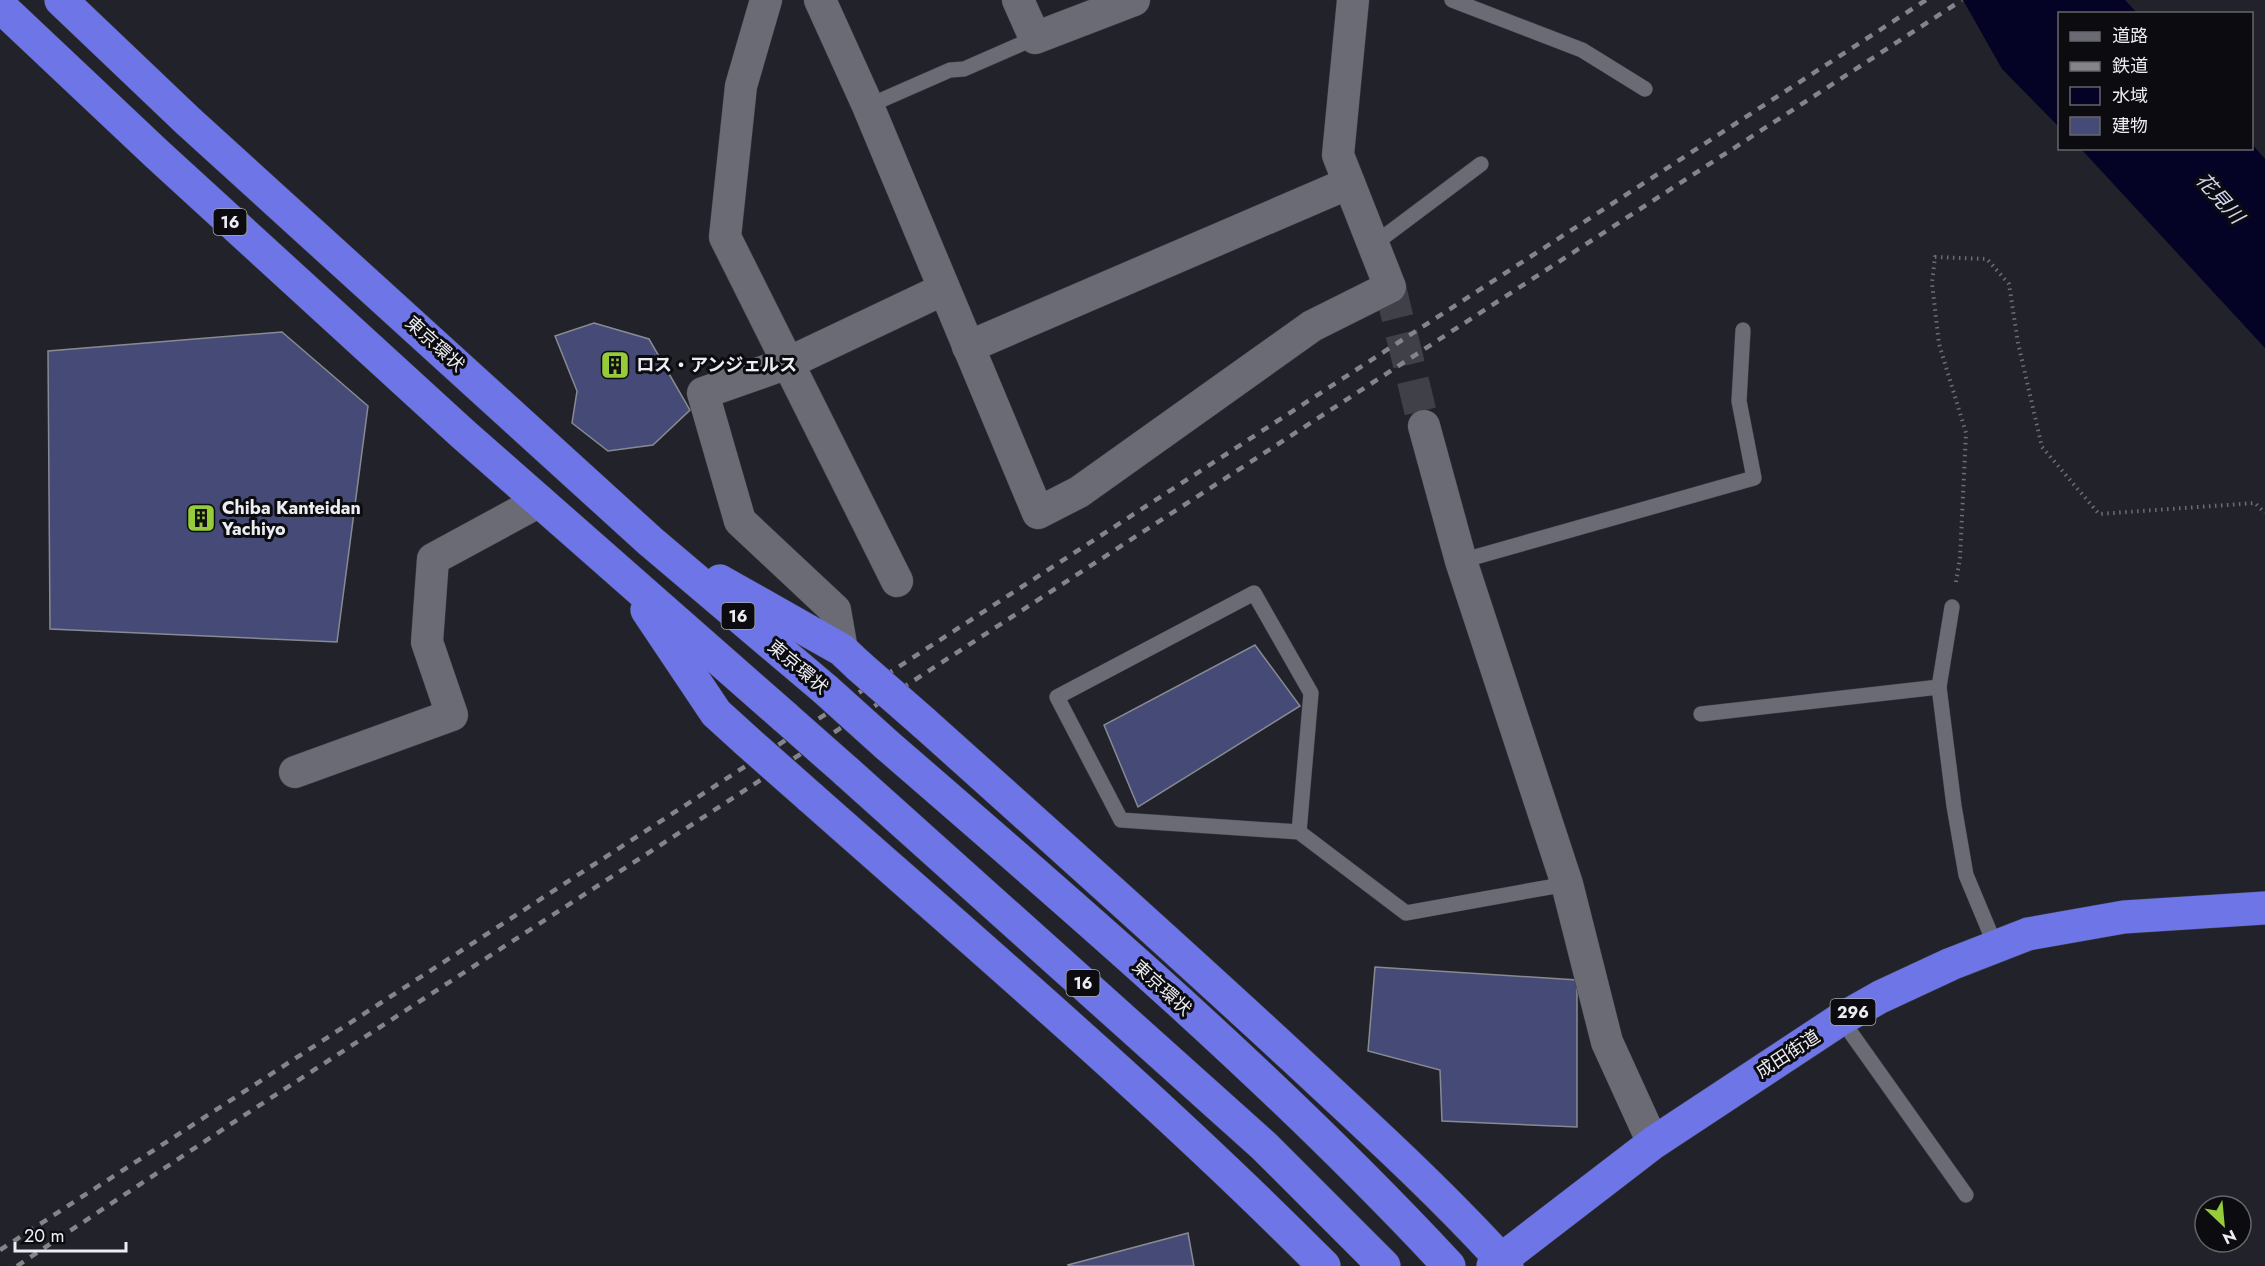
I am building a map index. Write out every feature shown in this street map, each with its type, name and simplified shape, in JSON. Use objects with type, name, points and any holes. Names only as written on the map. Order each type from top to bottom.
[{"type":"highway","name":"東京環状","points":[[61,0],[188,121],[650,541],[826,690],[1055,891],[1305,1118],[1449,1266]]},
{"type":"highway","name":"16","points":[[0,6],[416,392],[846,771],[1318,1197],[1384,1266]]},
{"type":"highway","points":[[650,541],[851,658],[1253,1020],[1448,1204],[1500,1264]]},
{"type":"highway","points":[[621,572],[716,712],[1062,1020],[1275,1217],[1324,1266]]},
{"type":"highway","name":"成田街道","points":[[1500,1264],[1653,1143],[1841,1019],[1880,997],[2028,934],[2124,916],[2265,908]]},
{"type":"street","points":[[766,0],[741,86],[725,237],[897,581]]},
{"type":"street","points":[[820,0],[868,106],[1038,513],[1079,492],[1312,326],[1390,286],[1338,155],[1353,0]]},
{"type":"street","points":[[1018,0],[1035,38],[1134,0]]},
{"type":"street","points":[[968,346],[1349,183]]},
{"type":"street","points":[[851,658],[835,610],[740,521],[703,393],[788,363],[944,289]]},
{"type":"street","points":[[1424,426],[1461,561],[1567,884],[1607,1042],[1653,1143]]},
{"type":"street","points":[[295,772],[452,715],[427,642],[433,559],[540,501]]},
{"type":"lane","points":[[1452,0],[1582,50],[1645,88]]},
{"type":"lane","points":[[868,106],[950,70],[964,69],[1035,38]]},
{"type":"lane","points":[[1373,244],[1481,164]]},
{"type":"lane","points":[[1461,561],[1754,478],[1739,400],[1743,330]]},
{"type":"lane","points":[[1299,832],[1311,693],[1254,593],[1057,697],[1121,820],[1299,832],[1406,913],[1567,884]]},
{"type":"lane","points":[[1952,607],[1939,687],[1966,875],[1996,947]]},
{"type":"lane","points":[[1701,714],[1939,687]]},
{"type":"lane","points":[[1841,1019],[1966,1196]]},
{"type":"path","points":[[1952,607],[1960,558],[1966,433],[1939,344],[1932,283],[1935,257],[1987,260],[2009,284],[2019,343],[2042,447],[2099,514],[2255,503],[2265,513]]},
{"type":"water","points":[[1963,0],[2125,0],[2136,12],[2058,12],[2058,126],[2002,69]]},
{"type":"water","name":"花見川","points":[[2253,145],[2265,159],[2265,348],[2082,150],[2253,150]]},
{"type":"building","name":"ロス・アンジェルス","points":[[594,323],[649,339],[690,410],[653,445],[608,451],[572,423],[577,391],[555,336]]},
{"type":"building","name":"Chiba Kanteidan Yachiyo","points":[[282,332],[368,406],[337,642],[50,629],[48,351]]},
{"type":"building","points":[[1255,645],[1300,706],[1138,807],[1104,725]]},
{"type":"building","points":[[1375,967],[1577,980],[1577,1127],[1442,1121],[1440,1070],[1368,1051]]},
{"type":"building","points":[[1188,1233],[1194,1266],[1068,1265]]},
{"type":"tunnel","points":[[1390,287],[1424,426]]},
{"type":"railway","points":[[0,1250],[1926,0]]},
{"type":"railway","points":[[17,1266],[240,1118],[1962,0]]},
{"type":"place","name":"ロス・アンジェルス","points":[[615,365]]},
{"type":"place","name":"Chiba Kanteidan Yachiyo","points":[[201,518]]}]
